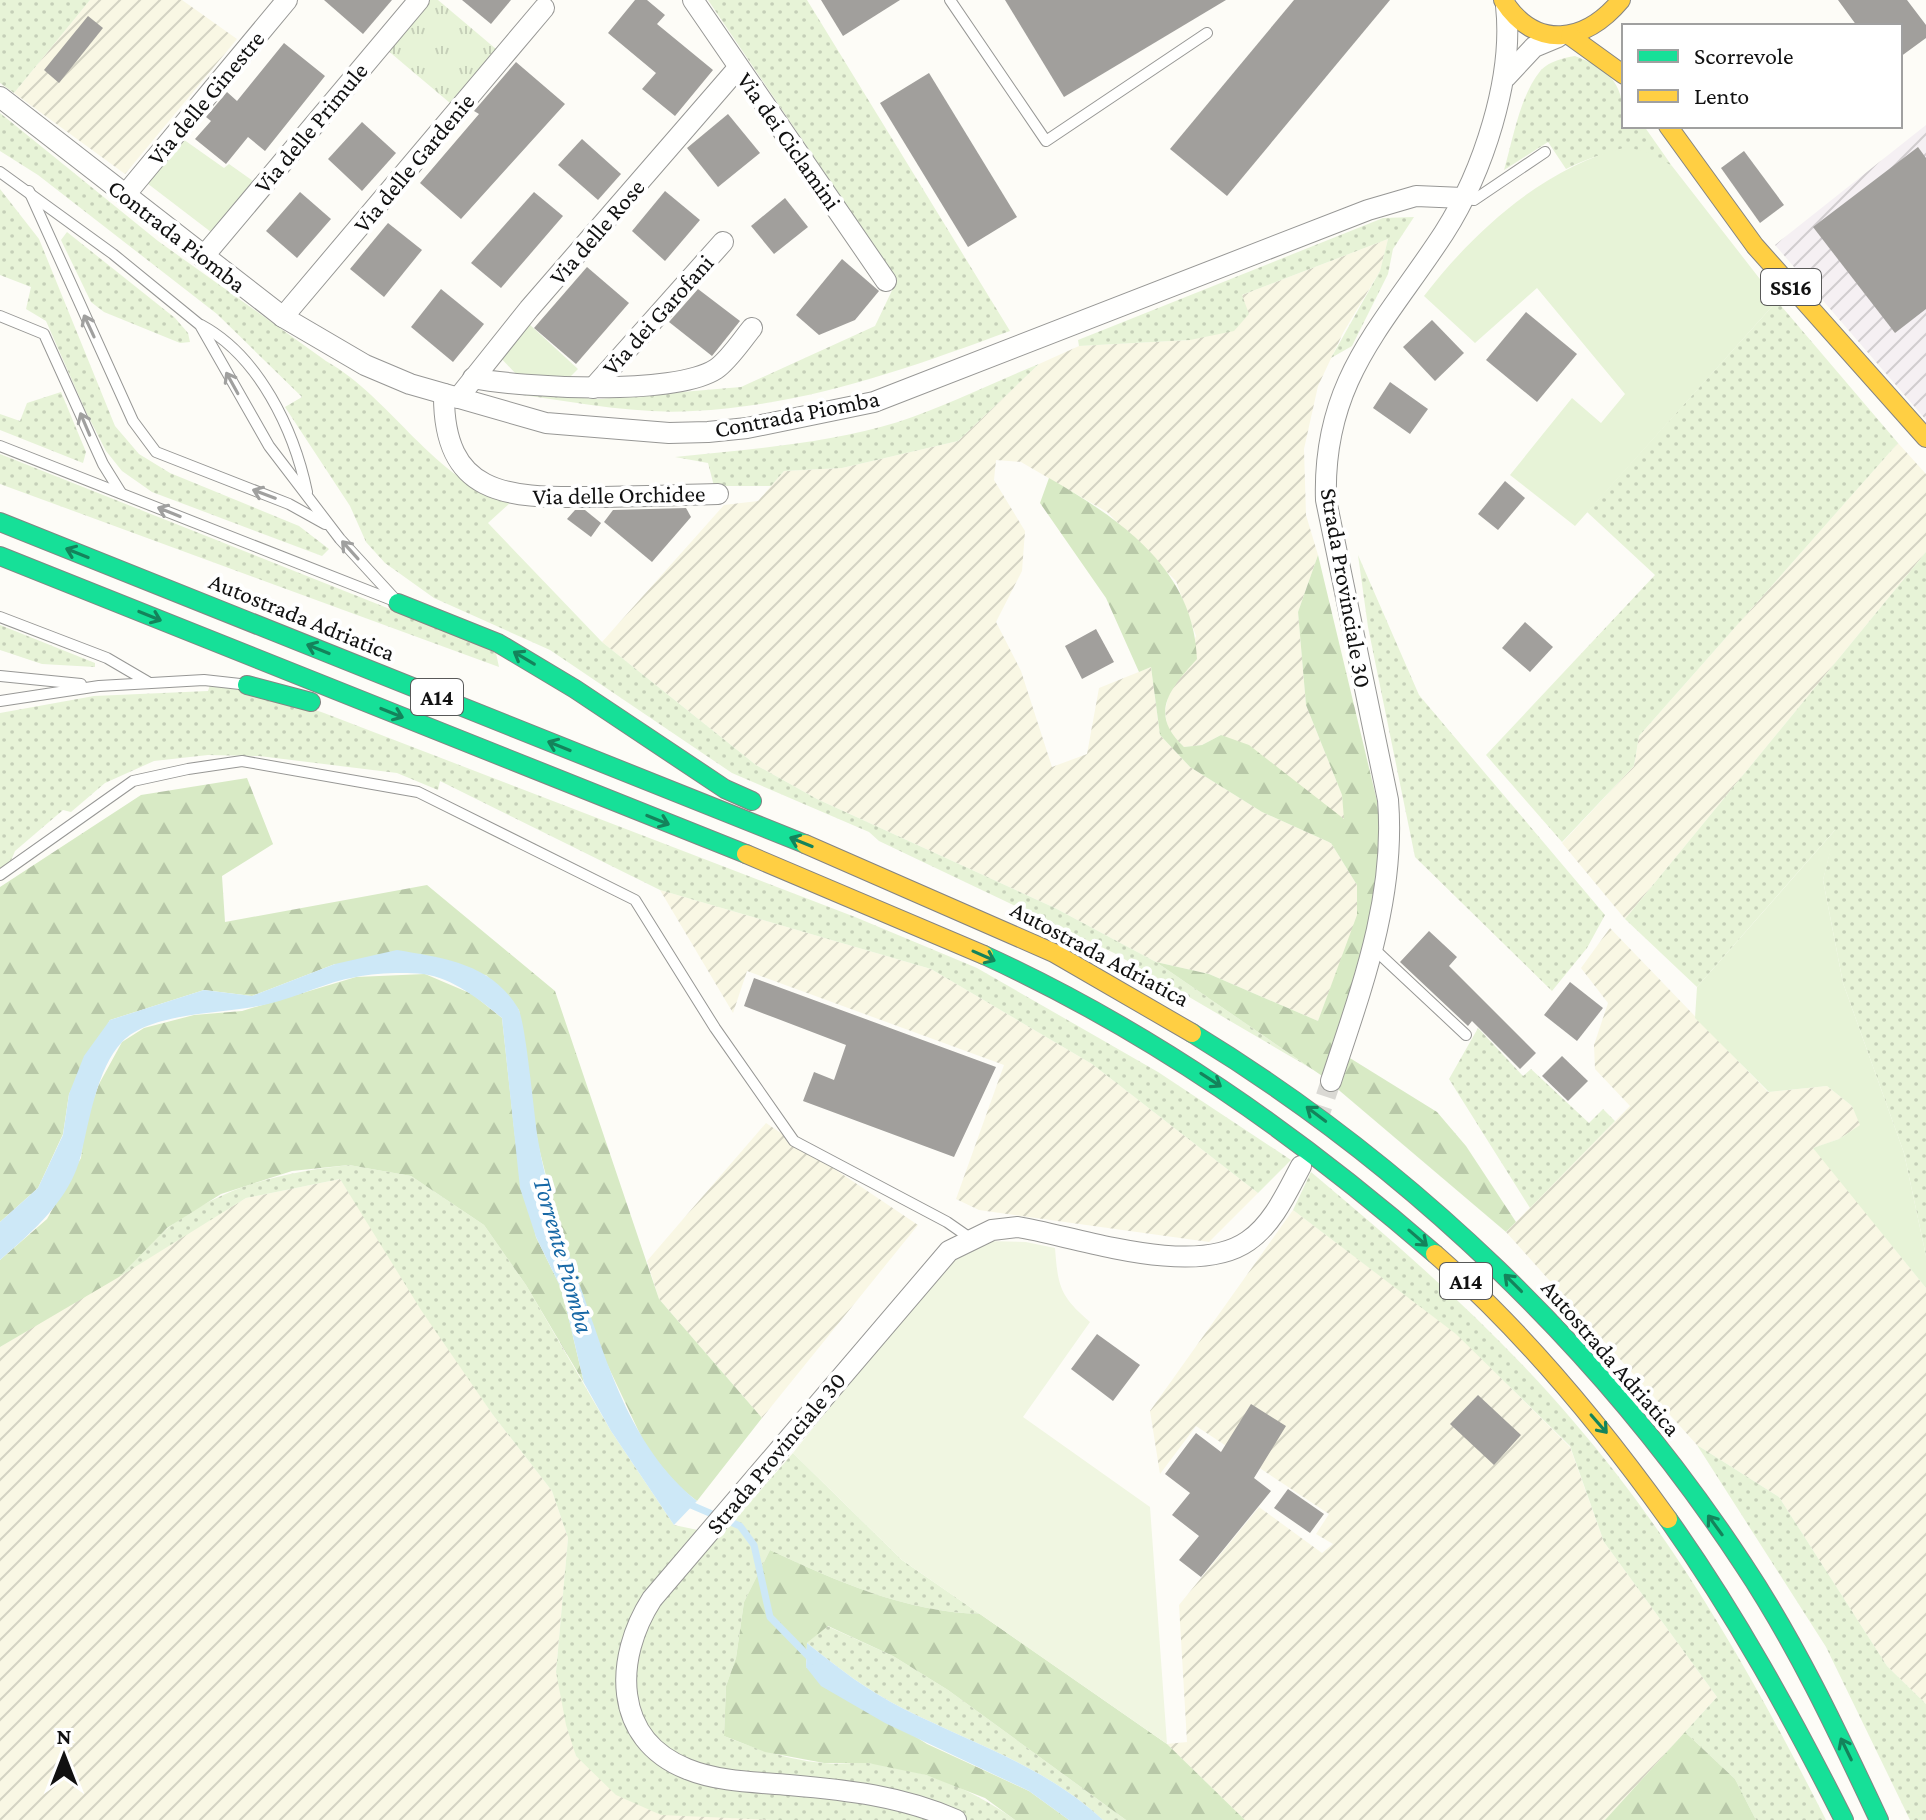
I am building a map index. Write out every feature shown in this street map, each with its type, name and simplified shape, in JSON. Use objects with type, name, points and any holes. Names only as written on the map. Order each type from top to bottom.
[{"type":"main road","points":[[1622,0],[1623,24]]},
{"type":"main road","points":[[1565,36],[1601,24],[1622,0]]},
{"type":"main road","points":[[1504,3],[1529,28],[1565,36],[1622,74]]},
{"type":"main road","name":"SS16","points":[[1669,128],[1755,246],[1926,438]]},
{"type":"main road","name":"Autostrada Adriatica","points":[[0,522],[873,871],[1061,957],[1201,1037],[1298,1100],[1363,1150],[1485,1255],[1625,1405],[1722,1535],[1816,1689],[1879,1820]]},
{"type":"main road","name":"A14","points":[[0,556],[899,918],[1087,1006],[1232,1094],[1345,1175],[1467,1282],[1607,1433],[1678,1528],[1746,1633],[1788,1705],[1844,1820]]},
{"type":"main road","points":[[398,603],[498,643],[575,689],[725,789],[766,807]]},
{"type":"main road","points":[[247,685],[333,710]]},
{"type":"main road","points":[[461,761],[546,794],[586,790]]},
{"type":"main road","points":[[793,819],[861,848],[873,871]]},
{"type":"street","name":"Via delle Ginestre","points":[[125,195],[287,0]]},
{"type":"street","name":"Via delle Primule","points":[[203,257],[419,0]]},
{"type":"street","name":"Via dei Ciclamini","points":[[693,0],[886,281]]},
{"type":"street","name":"Strada Provinciale 30","points":[[1331,1081],[1373,948],[1391,856],[1388,800],[1326,500],[1327,455],[1339,404],[1353,368],[1374,330],[1444,232],[1463,198],[1504,81],[1508,42],[1504,3]]},
{"type":"street","name":"Via delle Gardenie","points":[[283,317],[544,8]]},
{"type":"street","name":"Strada Provinciale 30","points":[[1504,81],[1534,47],[1565,36]]},
{"type":"street","name":"Via delle Rose","points":[[451,396],[473,378],[738,68]]},
{"type":"street","name":"Contrada Piomba","points":[[0,97],[283,317],[365,365],[451,396],[546,423],[669,433],[747,428],[874,402],[1368,210],[1416,196],[1463,198]]},
{"type":"street","name":"Via dei Garofani","points":[[593,388],[723,242]]},
{"type":"street","points":[[473,378],[514,386],[593,388],[684,379],[716,369],[752,328]]},
{"type":"street","name":"Via delle Orchidee","points":[[451,396],[443,419],[450,445],[461,466],[491,490],[534,498],[718,494]]},
{"type":"street","name":"Strada Provinciale 30","points":[[956,1820],[933,1810],[865,1792],[710,1777],[685,1769],[657,1752],[636,1724],[630,1708],[625,1690],[625,1659],[634,1626],[674,1573],[925,1275],[949,1251],[970,1238],[1018,1227],[1174,1256],[1221,1252],[1249,1241],[1275,1213],[1301,1166]]},
{"type":"lane","points":[[950,0],[1046,141],[1207,33]]},
{"type":"lane","points":[[1463,198],[1474,200],[1545,152]]},
{"type":"lane","points":[[0,172],[28,189],[200,325],[216,333],[250,364],[301,460],[307,494]]},
{"type":"lane","points":[[28,189],[120,393],[148,445],[156,452],[289,504],[333,530]]},
{"type":"lane","points":[[0,316],[44,334],[103,464],[121,493]]},
{"type":"lane","points":[[200,325],[269,446],[333,530],[398,603]]},
{"type":"lane","points":[[0,446],[398,603]]},
{"type":"lane","points":[[0,617],[107,658],[150,683]]},
{"type":"lane","points":[[0,676],[99,686]]},
{"type":"lane","points":[[0,701],[99,686],[204,680],[247,685]]},
{"type":"lane","points":[[0,875],[133,781],[188,769],[242,761],[418,792],[635,900],[715,1028],[794,1141],[947,1222],[970,1238]]},
{"type":"lane","points":[[1373,948],[1466,1035]]},
{"type":"shaded area","points":[[90,0],[182,0],[237,39],[125,174],[14,93]]},
{"type":"shaded area","points":[[1926,125],[1926,420],[1775,245]]},
{"type":"shaded area","points":[[1388,239],[1380,271],[1343,333],[1318,386],[1304,449],[1306,515],[1318,555],[1298,612],[1306,705],[1342,795],[1345,820],[1221,735],[1202,745],[1184,747],[1168,732],[1165,711],[1170,689],[1196,636],[1176,581],[1107,512],[1021,462],[996,460],[994,480],[1025,531],[1022,571],[996,622],[1021,671],[1052,767],[1087,754],[1099,688],[1151,667],[1160,735],[1190,767],[1262,812],[1331,843],[1357,885],[1358,915],[1318,1021],[1209,974],[1156,962],[1055,908],[817,799],[756,765],[602,642],[724,505],[758,501],[784,471],[842,468],[958,441],[1039,364],[1079,346],[1190,340],[1242,295]]},
{"type":"shaded area","points":[[1898,443],[1926,474],[1926,552],[1625,919],[1562,843],[1634,766],[1639,736]]},
{"type":"shaded area","points":[[660,890],[931,969],[1092,1064],[1258,1193],[1209,1242],[979,1210],[956,1199],[1004,1065],[747,971],[733,1013]]},
{"type":"shaded area","points":[[1610,928],[1768,1092],[1827,1086],[1852,1106],[1861,1125],[1839,1139],[1814,1148],[1926,1288],[1926,1704],[1887,1666],[1779,1497],[1697,1445],[1506,1232],[1630,1106],[1595,1069],[1594,1045],[1608,1003],[1581,968]]},
{"type":"shaded area","points":[[766,1123],[918,1225],[762,1418],[659,1299],[647,1261]]},
{"type":"shaded area","points":[[340,1179],[493,1415],[552,1491],[568,1538],[556,1672],[576,1756],[747,1817],[773,1820],[0,1820],[0,1347],[246,1198]]},
{"type":"shaded area","points":[[1293,1210],[1457,1334],[1570,1447],[1604,1542],[1717,1697],[1605,1820],[1245,1820],[1167,1744],[1187,1742],[1179,1605],[1259,1507],[1322,1553],[1333,1544],[1316,1534],[1329,1514],[1196,1426],[1160,1474],[1150,1411]]},
{"type":"green space","points":[[0,0],[90,0],[14,93],[0,83]]},
{"type":"green space","points":[[428,0],[438,0],[496,49],[450,103],[386,49]]},
{"type":"green space","points":[[708,0],[807,0],[1010,331],[854,383],[814,394],[734,408],[646,411],[505,393],[599,399],[741,387],[875,326],[897,280]]},
{"type":"green space","points":[[1575,56],[1607,74],[1614,81],[1622,100],[1622,128],[1645,128],[1672,166],[1645,155],[1619,152],[1593,157],[1566,169],[1548,142],[1504,170],[1518,118],[1534,80],[1548,64]]},
{"type":"green space","points":[[0,113],[158,241],[350,377],[459,477],[484,492],[511,502],[488,523],[602,642],[756,765],[817,799],[1055,908],[1156,962],[1312,1069],[1114,953],[879,841],[869,832],[732,773],[550,650],[434,598],[385,563],[366,542],[350,506],[285,407],[302,397],[217,314],[38,175],[0,151]]},
{"type":"green space","points":[[180,137],[224,168],[229,164],[253,181],[211,232],[143,180]]},
{"type":"green space","points":[[1627,147],[1649,153],[1672,166],[1777,301],[1575,526],[1510,475],[1572,398],[1601,423],[1625,394],[1537,288],[1475,343],[1424,296],[1465,248],[1514,204],[1568,169]]},
{"type":"green space","points":[[0,189],[39,239],[115,426],[139,454],[170,473],[299,526],[329,549],[322,556],[152,492],[122,471],[106,451],[86,412],[46,321],[26,309],[31,287],[0,275]]},
{"type":"green space","points":[[1414,217],[1393,249],[1388,274],[1352,346],[1331,358],[1380,271],[1388,239],[1242,295],[1249,314],[1234,331],[1190,340],[1079,346],[1078,340],[1383,218]]},
{"type":"green space","points":[[67,232],[175,318],[188,333],[190,342],[180,343],[104,312],[91,302],[61,240]]},
{"type":"green space","points":[[1777,301],[1898,443],[1639,736],[1634,766],[1562,842],[1486,755],[1655,575],[1587,512]]},
{"type":"green space","points":[[528,323],[578,369],[569,378],[517,375],[498,355]]},
{"type":"green space","points":[[1039,364],[958,441],[842,468],[784,471],[771,486],[714,486],[708,463],[675,457],[787,445],[871,429],[934,409]]},
{"type":"green space","points":[[61,392],[86,452],[83,463],[0,430],[0,414],[20,421],[27,403]]},
{"type":"green space","points":[[0,454],[478,644],[496,653],[499,667],[0,484]]},
{"type":"green space","points":[[1049,478],[1126,530],[1168,573],[1183,599],[1193,627],[1197,659],[1167,702],[1167,723],[1173,735],[1184,747],[1202,745],[1221,735],[1249,745],[1344,819],[1342,795],[1306,705],[1298,612],[1318,555],[1377,801],[1382,858],[1374,919],[1328,1080],[1156,962],[1209,974],[1318,1021],[1357,915],[1357,885],[1331,843],[1262,812],[1190,767],[1160,735],[1151,667],[1139,672],[1106,598],[1040,503]]},
{"type":"green space","points":[[1926,552],[1926,1256],[1904,1153],[1843,983],[1823,880],[1835,830],[1697,987],[1625,919]]},
{"type":"green space","points":[[1358,555],[1419,695],[1605,915],[1587,948],[1552,991],[1415,857],[1368,627]]},
{"type":"green space","points":[[0,625],[95,663],[95,667],[42,664],[0,650]]},
{"type":"green space","points":[[210,685],[269,694],[324,713],[855,917],[977,968],[1158,1072],[1291,1160],[1258,1193],[1092,1064],[931,969],[660,890],[440,781],[438,790],[397,773],[259,756],[208,755],[154,761],[105,783],[71,812],[63,810],[15,851],[10,863],[0,869],[0,713],[94,696],[208,691]]},
{"type":"green space","points":[[247,778],[273,844],[222,876],[225,922],[427,885],[555,991],[659,1299],[762,1418],[697,1501],[678,1486],[647,1449],[600,1349],[559,1228],[538,1144],[519,1010],[486,975],[335,964],[252,996],[204,990],[110,1020],[69,1094],[63,1134],[38,1188],[0,1222],[0,887],[141,795]]},
{"type":"green space","points":[[1836,829],[1823,880],[1843,983],[1904,1153],[1926,1256],[1926,1288],[1813,1148],[1839,1139],[1860,1125],[1852,1106],[1827,1086],[1769,1092],[1695,1018],[1697,987]]},
{"type":"green space","points":[[425,974],[472,994],[502,1018],[516,1146],[536,1237],[562,1290],[584,1383],[526,1285],[484,1225],[411,1176],[349,1165],[292,1171],[221,1194],[167,1228],[119,1277],[0,1347],[0,1260],[47,1219],[81,1158],[85,1123],[99,1084],[122,1042],[144,1028],[194,1015],[242,1011],[356,977]]},
{"type":"green space","points":[[1478,1028],[1523,1076],[1531,1069],[1589,1123],[1603,1109],[1615,1121],[1530,1208],[1449,1079]]},
{"type":"green space","points":[[1345,1055],[1437,1112],[1466,1146],[1516,1222],[1506,1232],[1334,1086]]},
{"type":"green space","points":[[349,1165],[411,1176],[484,1225],[526,1285],[611,1431],[674,1525],[712,1533],[718,1539],[793,1453],[902,1560],[980,1614],[925,1608],[898,1601],[820,1573],[770,1550],[744,1602],[736,1658],[726,1686],[724,1736],[798,1759],[829,1764],[867,1763],[926,1775],[982,1799],[1015,1820],[773,1820],[661,1815],[616,1795],[576,1756],[566,1725],[556,1672],[568,1538],[552,1491],[493,1415],[421,1310],[340,1179],[246,1198],[119,1277],[161,1233],[210,1201],[277,1177]]},
{"type":"green space","points":[[1311,1172],[1481,1323],[1544,1388],[1611,1468],[1647,1515],[1712,1613],[1771,1715],[1826,1820],[1756,1820],[1735,1779],[1685,1732],[1717,1697],[1604,1542],[1570,1446],[1456,1334],[1293,1210]]},
{"type":"green space","points":[[987,1241],[1026,1242],[1055,1248],[1062,1290],[1090,1322],[1023,1417],[1150,1507],[1167,1744],[902,1560],[793,1453],[933,1278],[959,1253]]},
{"type":"green space","points":[[1697,1445],[1779,1497],[1887,1666],[1926,1704],[1926,1820],[1910,1820],[1826,1647]]},
{"type":"green space","points":[[770,1550],[820,1573],[898,1601],[925,1608],[980,1614],[1167,1744],[1245,1820],[1126,1820],[948,1690],[893,1656],[828,1626],[807,1643],[806,1667],[927,1744],[1029,1791],[1069,1820],[1015,1820],[985,1798],[926,1775],[868,1763],[824,1763],[765,1752],[724,1736],[726,1686],[736,1658],[744,1602]]},
{"type":"green space","points":[[827,1626],[893,1656],[948,1690],[1126,1820],[1103,1820],[1081,1801],[1033,1771],[904,1709],[866,1687],[807,1643]]},
{"type":"green space","points":[[1685,1732],[1735,1779],[1756,1820],[1605,1820]]},
{"type":"water","points":[[397,950],[448,960],[480,972],[507,993],[518,1008],[545,1176],[599,1340],[622,1400],[637,1428],[673,1479],[697,1501],[674,1525],[611,1431],[584,1383],[562,1290],[536,1237],[520,1188],[502,1018],[475,997],[445,980],[415,973],[364,976],[334,982],[268,1004],[171,1019],[135,1032],[122,1042],[106,1066],[76,1171],[68,1186],[49,1214],[0,1260],[0,1222],[38,1188],[63,1135],[69,1094],[84,1056],[110,1020],[204,990],[252,996],[335,964]]},
{"type":"water","points":[[807,1643],[878,1695],[1008,1757],[1057,1785],[1103,1820],[1069,1820],[1029,1791],[885,1723],[821,1686],[806,1667]]},
{"type":"building","points":[[324,0],[392,0],[363,34]]},
{"type":"building","points":[[462,0],[511,0],[491,24]]},
{"type":"building","points":[[635,0],[647,0],[665,15],[657,24],[713,70],[675,116],[642,89],[656,73],[608,33]]},
{"type":"building","points":[[821,0],[900,0],[843,36]]},
{"type":"building","points":[[1005,0],[1226,0],[1064,97]]},
{"type":"building","points":[[1294,0],[1390,0],[1227,196],[1170,149]]},
{"type":"building","points":[[1838,0],[1907,0],[1926,25],[1926,38],[1902,56],[1902,24],[1856,24]]},
{"type":"building","points":[[88,16],[103,28],[59,83],[44,70]]},
{"type":"building","points":[[284,43],[325,76],[265,151],[248,137],[226,164],[195,139],[211,121],[206,117],[227,92],[237,101]]},
{"type":"building","points":[[516,62],[565,104],[461,219],[420,183],[479,114],[474,111]]},
{"type":"building","points":[[929,73],[1017,217],[968,247],[880,103]]},
{"type":"building","points":[[728,114],[760,153],[718,187],[687,148]]},
{"type":"building","points":[[362,122],[396,153],[362,191],[328,159]]},
{"type":"building","points":[[582,139],[621,174],[598,200],[558,165]]},
{"type":"building","points":[[1918,147],[1926,158],[1926,309],[1895,333],[1813,227]]},
{"type":"building","points":[[1744,151],[1784,205],[1760,223],[1721,168]]},
{"type":"building","points":[[665,191],[700,220],[665,261],[632,231]]},
{"type":"building","points":[[300,192],[331,219],[297,258],[266,231]]},
{"type":"building","points":[[534,192],[563,216],[501,288],[471,263]]},
{"type":"building","points":[[785,198],[808,227],[774,254],[751,226]]},
{"type":"building","points":[[388,223],[422,250],[384,297],[350,269]]},
{"type":"building","points":[[842,259],[879,291],[855,320],[819,335],[796,315]]},
{"type":"building","points":[[587,267],[629,303],[576,364],[534,328]]},
{"type":"building","points":[[441,289],[484,324],[453,362],[411,327]]},
{"type":"building","points":[[698,289],[740,321],[712,356],[669,322]]},
{"type":"building","points":[[1526,312],[1577,354],[1537,402],[1486,360]]},
{"type":"building","points":[[1432,320],[1464,353],[1435,381],[1403,347]]},
{"type":"building","points":[[1390,382],[1428,409],[1410,434],[1373,408]]},
{"type":"building","points":[[1505,481],[1525,498],[1498,530],[1478,514]]},
{"type":"building","points":[[686,508],[691,517],[652,562],[604,522],[613,510]]},
{"type":"building","points":[[575,510],[585,510],[601,523],[591,537],[567,519]]},
{"type":"building","points":[[1525,622],[1553,647],[1530,672],[1502,648]]},
{"type":"building","points":[[1096,629],[1114,662],[1082,679],[1065,646]]},
{"type":"building","points":[[1429,931],[1457,957],[1449,966],[1536,1053],[1520,1069],[1472,1021],[1468,1026],[1400,962]]},
{"type":"building","points":[[754,978],[996,1067],[954,1157],[803,1101],[814,1072],[834,1080],[846,1045],[744,1006]]},
{"type":"building","points":[[1570,982],[1603,1008],[1577,1041],[1544,1015]]},
{"type":"building","points":[[1562,1056],[1588,1081],[1568,1101],[1542,1076]]},
{"type":"building","points":[[1097,1334],[1140,1365],[1113,1401],[1071,1369]]},
{"type":"building","points":[[1478,1395],[1521,1435],[1494,1465],[1450,1424]]},
{"type":"building","points":[[1251,1404],[1286,1426],[1254,1478],[1271,1491],[1201,1577],[1179,1560],[1199,1536],[1172,1515],[1190,1493],[1165,1474],[1196,1433],[1221,1452]]},
{"type":"building","points":[[1288,1489],[1324,1514],[1310,1533],[1274,1508]]},
{"type":"waterway","name":"Torrente Piomba","points":[[684,1502],[740,1526],[754,1545],[770,1617],[813,1661]]},
{"type":"tunnel","points":[[1316,1125],[1331,1081]]},
{"type":"traffic: fast","points":[[0,522],[805,844]]},
{"type":"traffic: fast","points":[[0,556],[746,854]]},
{"type":"traffic: fast","points":[[398,603],[498,643],[575,689],[725,789],[752,801]]},
{"type":"traffic: fast","points":[[247,685],[311,702]]},
{"type":"traffic: fast","points":[[984,955],[1105,1017],[1220,1088],[1330,1167],[1435,1254]]},
{"type":"traffic: fast","points":[[1192,1033],[1273,1085],[1425,1203],[1497,1268],[1565,1337],[1688,1485],[1743,1564],[1816,1690],[1879,1820]]},
{"type":"traffic: fast","points":[[1668,1519],[1762,1666],[1844,1820]]},
{"type":"traffic: slow","points":[[1503,0],[1530,28],[1545,34],[1561,35],[1592,25],[1621,0]]},
{"type":"traffic: slow","points":[[1570,36],[1622,74]]},
{"type":"traffic: slow","points":[[1669,128],[1755,246],[1926,438]]},
{"type":"traffic: slow","points":[[805,844],[1054,953],[1192,1033]]},
{"type":"traffic: slow","points":[[746,854],[984,955]]},
{"type":"traffic: slow","points":[[1435,1254],[1499,1315],[1559,1380],[1668,1519]]}]
